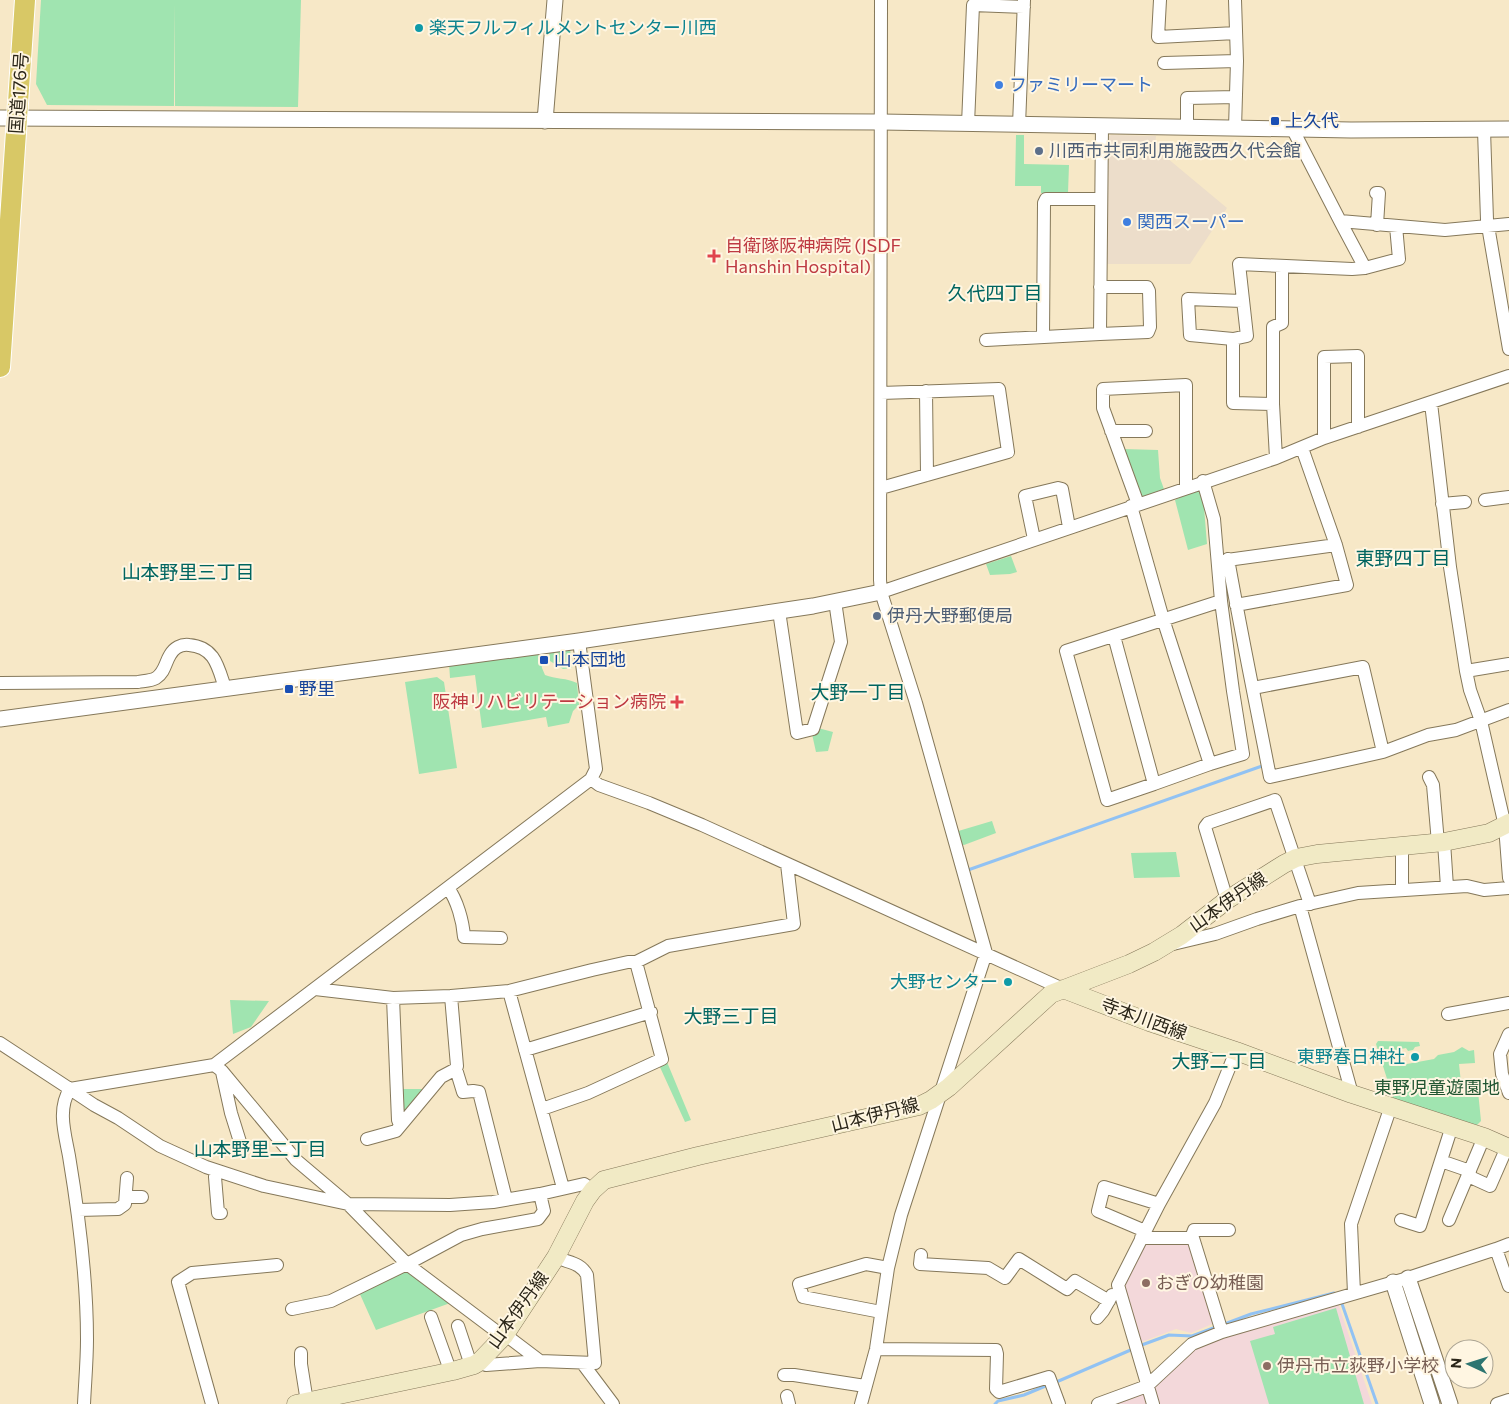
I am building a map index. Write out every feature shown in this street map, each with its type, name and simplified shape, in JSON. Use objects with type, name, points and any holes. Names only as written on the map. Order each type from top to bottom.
[{"type":"highway","name":"国道176号","points":[[0,366],[8,118],[25,0]]},
{"type":"main road","name":"山本伊丹線","points":[[475,1364],[504,1336],[556,1257],[585,1201],[604,1180],[698,1156],[918,1106],[941,1094],[1051,994],[1129,964],[1165,946],[1228,900],[1296,858],[1346,851],[1402,847],[1473,837],[1507,825]]},
{"type":"main road","name":"寺本川西線","points":[[1063,988],[1149,1022],[1352,1094],[1484,1137],[1508,1147]]},
{"type":"main road","points":[[302,1403],[475,1364]]},
{"type":"street","points":[[545,120],[555,0]]},
{"type":"street","points":[[860,1404],[876,1349],[888,1268],[901,1214],[986,953],[916,703],[881,592],[879,515],[881,488],[881,0]]},
{"type":"street","points":[[1160,0],[1158,37],[1236,33]]},
{"type":"street","points":[[1235,0],[1237,61],[1235,128]]},
{"type":"street","points":[[968,124],[974,5],[1024,3],[1019,125]]},
{"type":"street","points":[[1164,63],[1237,61]]},
{"type":"street","points":[[1188,127],[1187,98],[1236,97]]},
{"type":"street","points":[[8,118],[881,122],[1509,130]]},
{"type":"street","points":[[1100,334],[1102,126]]},
{"type":"street","points":[[1292,128],[1365,268]]},
{"type":"street","points":[[1484,130],[1488,225],[1509,349]]},
{"type":"street","points":[[1377,225],[1378,193]]},
{"type":"street","points":[[1043,337],[1044,203],[1046,199],[1101,199]]},
{"type":"street","points":[[1340,221],[1444,230],[1509,224]]},
{"type":"street","points":[[1242,300],[1188,299],[1190,335],[1233,339],[1247,336],[1239,264],[1365,268],[1399,258],[1396,226]]},
{"type":"street","points":[[1276,458],[1273,404],[1273,327],[1282,323],[1282,266]]},
{"type":"street","points":[[986,340],[1148,332],[1150,327],[1149,291],[1147,287],[1100,287]]},
{"type":"street","points":[[1233,339],[1233,404],[1273,404]]},
{"type":"street","points":[[1324,438],[1324,357],[1358,356],[1358,427]]},
{"type":"street","points":[[6,718],[579,641],[779,611],[881,592],[1276,458],[1324,438],[1509,376]]},
{"type":"street","points":[[1186,487],[1186,385],[1104,389],[1103,408],[1134,505],[1163,619],[1210,764]]},
{"type":"street","points":[[881,393],[999,389],[1008,452],[881,488]]},
{"type":"street","points":[[926,391],[927,475]]},
{"type":"street","points":[[1430,403],[1450,567],[1466,672],[1481,721],[1507,825],[1509,878]]},
{"type":"street","points":[[1111,431],[1146,431]]},
{"type":"street","points":[[1236,604],[1347,585],[1336,545],[1302,448]]},
{"type":"street","points":[[1203,482],[1214,519],[1222,560],[1236,604],[1270,777],[1382,752],[1428,735],[1456,730],[1509,710]]},
{"type":"street","points":[[1034,539],[1025,496],[1058,488],[1062,490],[1070,527]]},
{"type":"street","points":[[1485,500],[1509,496]]},
{"type":"street","points":[[1442,504],[1465,502]]},
{"type":"street","points":[[1222,560],[1336,545]]},
{"type":"street","points":[[1221,601],[1066,651],[1107,800],[1243,754],[1221,601],[1222,560]]},
{"type":"street","points":[[779,611],[797,732],[813,729],[841,642],[835,601]]},
{"type":"street","points":[[1114,636],[1154,784]]},
{"type":"street","points":[[84,1404],[87,1338],[83,1257],[78,1210],[63,1118],[64,1098],[70,1089],[218,1068],[315,989],[591,779],[596,769],[579,641]]},
{"type":"street","points":[[0,683],[138,682],[155,678],[165,667],[169,656],[184,644],[202,646],[210,652],[225,688]]},
{"type":"street","points":[[1466,672],[1509,664]]},
{"type":"street","points":[[1252,688],[1290,678],[1363,667],[1382,752]]},
{"type":"street","points":[[1429,777],[1433,784],[1446,887]]},
{"type":"street","points":[[591,779],[599,785],[702,825],[1063,988]]},
{"type":"street","points":[[1228,900],[1205,827],[1208,823],[1275,800],[1296,858],[1305,905],[1352,1094]]},
{"type":"street","points":[[1402,847],[1402,889]]},
{"type":"street","points":[[315,989],[393,998],[509,991],[601,968],[636,962],[668,946],[794,924],[787,864]]},
{"type":"street","points":[[1165,946],[1215,934],[1305,905],[1358,893],[1467,886],[1484,890],[1509,888]]},
{"type":"street","points":[[448,888],[453,895],[464,937],[501,938]]},
{"type":"street","points":[[542,1109],[588,1093],[662,1059],[651,1012],[636,962]]},
{"type":"street","points":[[509,991],[563,1188]]},
{"type":"street","points":[[450,996],[458,1066],[456,1070],[463,1092],[478,1092],[506,1199]]},
{"type":"street","points":[[393,998],[398,1120],[400,1125]]},
{"type":"street","points":[[1448,1014],[1465,1014],[1509,1003]]},
{"type":"street","points":[[525,1050],[651,1012]]},
{"type":"street","points":[[1509,1034],[1500,1054],[1502,1074],[1509,1094]]},
{"type":"street","points":[[0,1043],[160,1146],[216,1171],[264,1186],[348,1204],[450,1206],[540,1194],[584,1184],[593,1190]]},
{"type":"street","points":[[1097,1318],[1118,1286],[1143,1234],[1215,1103],[1236,1052]]},
{"type":"street","points":[[218,1068],[241,1144]]},
{"type":"street","points":[[218,1068],[296,1160],[348,1204],[407,1264],[500,1334],[507,1336],[540,1361]]},
{"type":"street","points":[[367,1139],[396,1131],[441,1077],[456,1070]]},
{"type":"street","points":[[1354,1293],[1351,1224],[1390,1106]]},
{"type":"street","points":[[1401,1220],[1420,1226],[1452,1126]]},
{"type":"street","points":[[1449,1220],[1484,1137]]},
{"type":"street","points":[[1441,1161],[1490,1186],[1508,1147]]},
{"type":"street","points":[[216,1171],[217,1213]]},
{"type":"street","points":[[78,1210],[118,1209],[125,1204],[127,1178]]},
{"type":"street","points":[[1159,1204],[1104,1187],[1098,1210],[1143,1234],[1193,1238],[1222,1332]]},
{"type":"street","points":[[292,1309],[331,1301],[461,1235],[482,1229],[538,1219],[544,1211],[540,1194]]},
{"type":"street","points":[[127,1197],[142,1197]]},
{"type":"street","points":[[1191,1238],[1194,1230],[1229,1230]]},
{"type":"street","points":[[1098,1404],[1147,1386],[1192,1344],[1222,1332],[1408,1278],[1509,1244]]},
{"type":"street","points":[[1496,1249],[1509,1286]]},
{"type":"street","points":[[921,1255],[920,1264],[988,1268],[1005,1278],[1019,1259],[1065,1292],[1075,1282],[1108,1301]]},
{"type":"street","points":[[458,1326],[475,1364],[486,1365],[540,1361],[595,1363],[587,1275],[576,1263],[566,1262],[556,1257]]},
{"type":"street","points":[[881,1312],[803,1297],[799,1284],[866,1264],[888,1268]]},
{"type":"street","points":[[212,1404],[178,1282],[192,1273],[277,1265]]},
{"type":"street","points":[[1408,1278],[1450,1404]]},
{"type":"street","points":[[1393,1282],[1432,1404]]},
{"type":"street","points":[[1118,1286],[1153,1404]]},
{"type":"street","points":[[431,1317],[450,1370]]},
{"type":"street","points":[[876,1349],[996,1350],[996,1389],[999,1392],[1049,1377],[1059,1404]]},
{"type":"street","points":[[301,1353],[302,1403]]},
{"type":"street","points":[[583,1364],[613,1404]]},
{"type":"street","points":[[784,1375],[865,1386]]},
{"type":"street","points":[[1497,1404],[1509,1400]]},
{"type":"shaded area","points":[[1111,135],[1156,136],[1155,148],[1227,208],[1190,264],[1104,264],[1105,140]]},
{"type":"shaded area","points":[[1143,1240],[1190,1240],[1217,1322],[1191,1333],[1176,1329],[1139,1343],[1122,1282]]},
{"type":"shaded area","name":"伊丹市立荻野小学校","points":[[1338,1303],[1372,1404],[1107,1404],[1193,1348],[1223,1336]]},
{"type":"green space","points":[[41,0],[301,0],[298,107],[175,106],[175,3],[174,106],[47,105],[36,84]]},
{"type":"green space","points":[[1016,135],[1024,135],[1024,164],[1069,165],[1068,193],[1041,193],[1041,186],[1015,186]]},
{"type":"green space","points":[[1123,449],[1158,450],[1160,478],[1165,492],[1141,500]]},
{"type":"green space","points":[[1195,490],[1203,495],[1207,544],[1188,550],[1175,500]]},
{"type":"green space","points":[[1011,556],[1017,572],[990,575],[986,564]]},
{"type":"green space","points":[[570,648],[572,668],[563,669],[550,661],[549,652]]},
{"type":"green space","points":[[539,651],[545,675],[577,683],[579,705],[573,711],[569,723],[548,727],[546,717],[482,728],[475,675],[450,678],[449,663]]},
{"type":"green space","points":[[437,677],[444,682],[457,768],[419,774],[405,682]]},
{"type":"green space","points":[[818,728],[833,732],[828,751],[816,752],[812,734]]},
{"type":"green space","points":[[992,821],[996,833],[964,845],[959,844],[955,832]]},
{"type":"green space","points":[[1176,852],[1180,877],[1134,878],[1131,853]]},
{"type":"green space","points":[[230,1000],[269,1001],[251,1027],[233,1034]]},
{"type":"green space","name":"東野児童遊園地","points":[[1378,1041],[1419,1042],[1420,1046],[1415,1047],[1413,1050],[1408,1051],[1406,1048],[1396,1050],[1396,1066],[1434,1059],[1438,1055],[1454,1052],[1462,1047],[1469,1051],[1474,1050],[1475,1063],[1459,1064],[1462,1092],[1478,1091],[1481,1121],[1477,1125],[1472,1124],[1471,1126],[1395,1104],[1376,1044]]},
{"type":"green space","points":[[667,1062],[691,1120],[685,1122],[659,1065]]},
{"type":"green space","points":[[401,1089],[424,1089],[403,1115]]},
{"type":"green space","points":[[407,1270],[420,1282],[433,1283],[453,1302],[376,1330],[359,1292]]},
{"type":"green space","points":[[1336,1308],[1364,1404],[1269,1404],[1250,1341],[1275,1334],[1273,1327]]},
{"type":"waterway","points":[[968,870],[1262,766]]},
{"type":"waterway","points":[[1222,1325],[1251,1314],[1334,1293]]},
{"type":"waterway","points":[[1341,1301],[1377,1404]]},
{"type":"waterway","points":[[1139,1346],[1169,1335],[1192,1336],[1216,1327]]},
{"type":"waterway","points":[[1054,1383],[1133,1349]]},
{"type":"waterway","points":[[995,1404],[998,1401],[1024,1395],[1048,1385]]},
{"type":"place","name":"楽天フルフィルメントセンター川西","points":[[419,28]]},
{"type":"place","name":"ファミリーマート","points":[[999,85]]},
{"type":"place","name":"上久代","points":[[1275,121]]},
{"type":"place","name":"川西市共同利用施設西久代会館","points":[[1039,151]]},
{"type":"place","name":"関西スーパー","points":[[1127,222]]},
{"type":"place","name":"自衛隊阪神病院 (JSDF Hanshin Hospital)","points":[[714,256]]},
{"type":"place","name":"伊丹大野郵便局","points":[[877,616]]},
{"type":"place","name":"山本団地","points":[[544,660]]},
{"type":"place","name":"野里","points":[[289,689]]},
{"type":"place","name":"阪神リハビリテーション病院","points":[[677,702]]},
{"type":"place","name":"大野センター","points":[[1008,982]]},
{"type":"place","name":"東野春日神社","points":[[1415,1057]]},
{"type":"place","name":"おぎの幼稚園","points":[[1146,1283]]},
{"type":"place","name":"伊丹市立荻野小学校","points":[[1267,1366]]},
{"type":"district","name":"久代四丁目","points":[[995,293]]},
{"type":"district","name":"東野四丁目","points":[[1403,558]]},
{"type":"district","name":"山本野里三丁目","points":[[188,572]]},
{"type":"district","name":"大野一丁目","points":[[858,692]]},
{"type":"district","name":"大野三丁目","points":[[731,1016]]},
{"type":"district","name":"大野二丁目","points":[[1219,1061]]},
{"type":"district","name":"山本野里二丁目","points":[[260,1149]]}]
